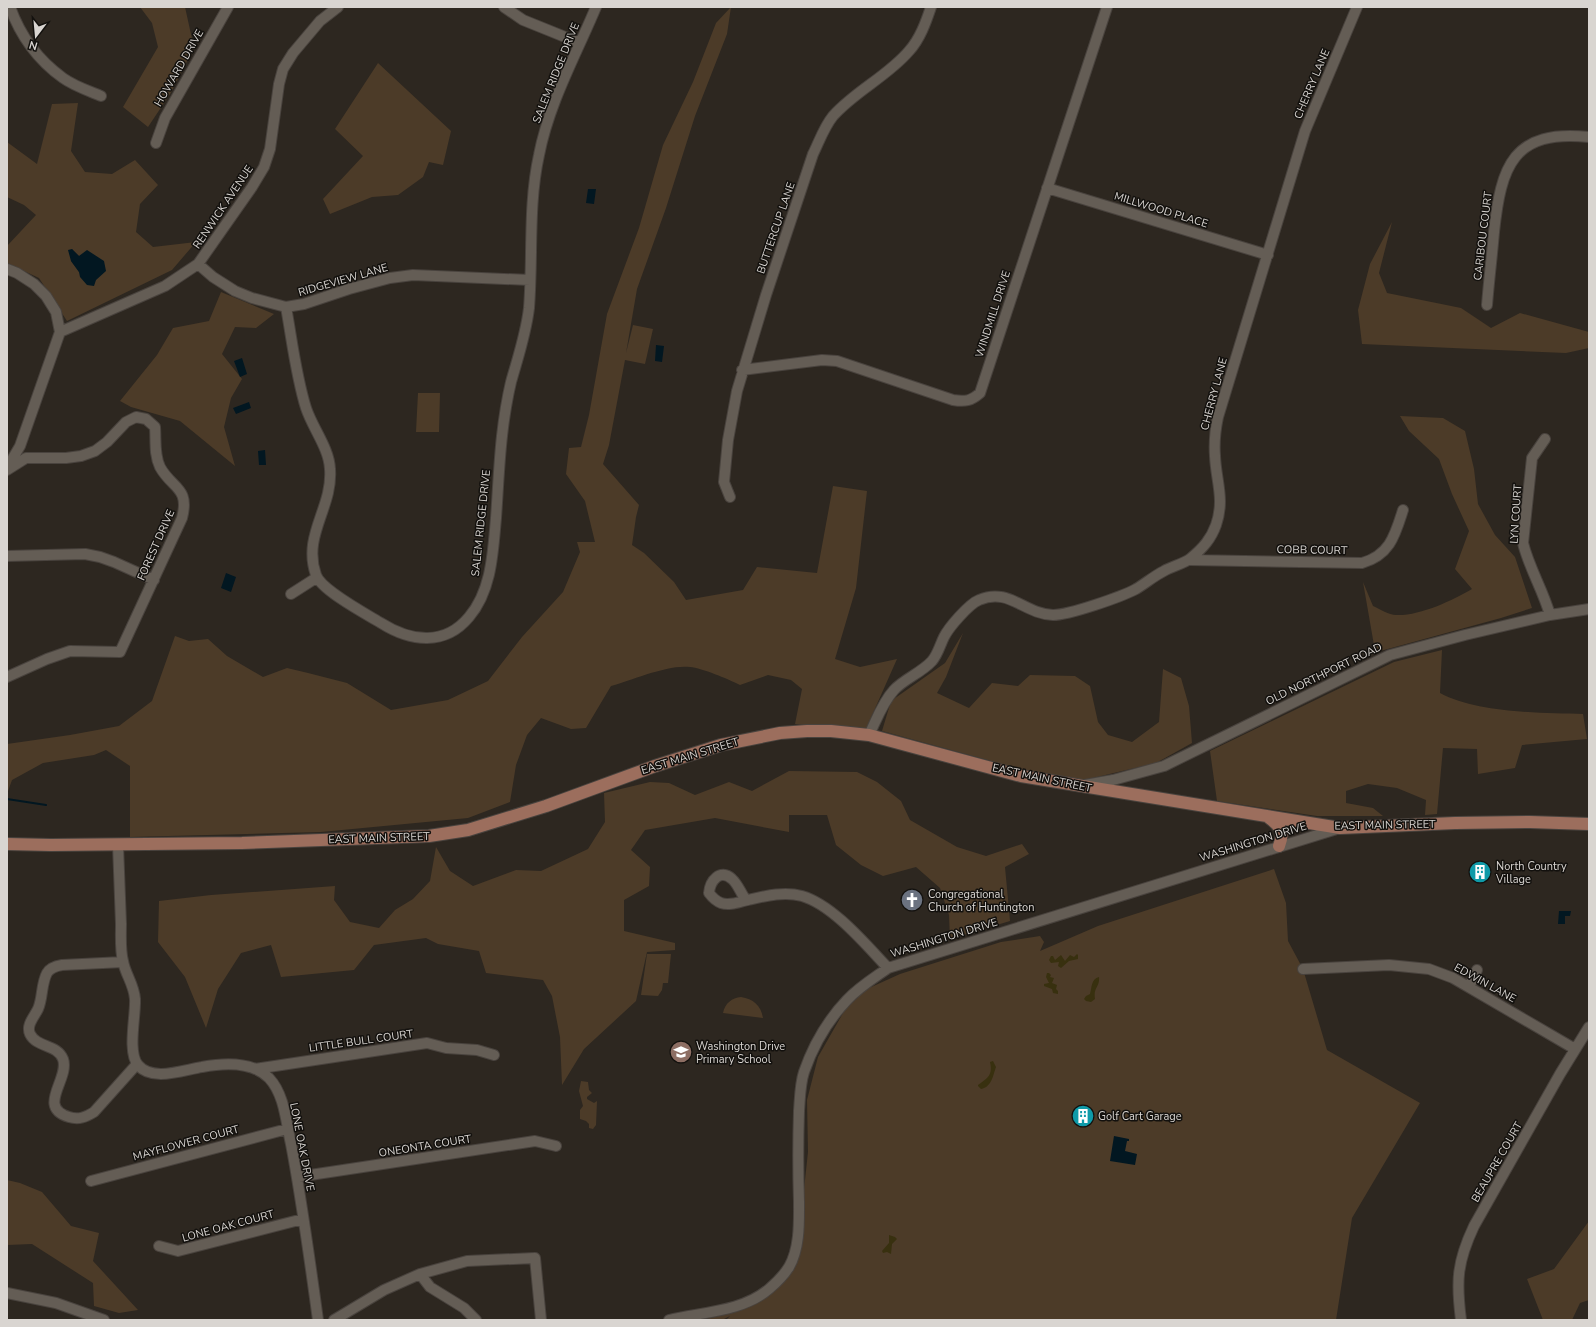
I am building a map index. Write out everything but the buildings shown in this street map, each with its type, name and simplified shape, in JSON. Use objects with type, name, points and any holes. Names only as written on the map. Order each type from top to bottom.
[{"type":"main road","name":"EAST MAIN STREET","points":[[7,844],[118,845],[242,843],[429,836],[468,830],[546,806],[655,766],[721,745],[780,733],[807,731],[831,731],[869,735],[1021,776],[1340,828],[1456,823],[1530,822],[1589,824]]},
{"type":"main road","points":[[1268,817],[1279,825],[1282,832],[1282,839],[1279,846]]},
{"type":"street","points":[[10,7],[22,34],[48,65],[63,78],[101,96]]},
{"type":"street","name":"HOWARD DRIVE","points":[[156,143],[165,118],[228,7]]},
{"type":"street","name":"RENWICK AVENUE","points":[[60,332],[165,286],[198,264],[252,187],[264,167],[270,149],[279,84],[283,69],[293,53],[320,21],[338,7]]},
{"type":"street","points":[[504,7],[523,20],[580,43]]},
{"type":"street","name":"SALEM RIDGE DRIVE","points":[[316,578],[328,590],[390,629],[405,636],[423,639],[439,637],[457,628],[470,616],[488,581],[491,564],[502,436],[511,382],[525,334],[530,280],[534,186],[539,155],[547,123],[596,7]]},
{"type":"street","name":"BUTTERCUP LANE","points":[[730,497],[724,482],[736,392],[813,154],[822,133],[831,118],[844,104],[883,74],[910,50],[920,35],[931,7]]},
{"type":"street","name":"WINDMILL DRIVE","points":[[742,370],[822,360],[837,361],[953,400],[964,402],[973,400],[980,393],[1107,7]]},
{"type":"street","name":"CHERRY LANE","points":[[869,735],[886,701],[894,690],[932,661],[945,636],[957,619],[977,600],[992,595],[1005,597],[1040,613],[1053,615],[1069,613],[1136,589],[1164,571],[1190,560],[1209,541],[1220,509],[1221,493],[1214,451],[1214,439],[1218,417],[1305,131],[1357,7]]},
{"type":"street","name":"CARIBOU COURT","points":[[1487,305],[1498,202],[1507,169],[1514,158],[1524,148],[1539,141],[1557,135],[1589,137]]},
{"type":"street","name":"MILLWOOD PLACE","points":[[1047,188],[1268,255]]},
{"type":"street","name":"RIDGEVIEW LANE","points":[[198,264],[235,291],[258,300],[286,307],[304,304],[349,289],[390,278],[413,275],[530,280]]},
{"type":"street","points":[[7,269],[18,273],[34,284],[46,296],[56,312],[60,332],[20,446],[7,469]]},
{"type":"street","points":[[286,307],[302,394],[312,424],[326,452],[330,465],[331,480],[328,497],[314,534],[312,549],[316,578],[291,594]]},
{"type":"street","name":"FOREST DRIVE","points":[[7,469],[26,458],[66,458],[80,456],[94,451],[107,442],[126,422],[136,417],[146,419],[154,427],[156,452],[160,466],[167,477],[183,495],[185,506],[182,518],[120,652],[70,651],[47,659],[7,677]]},
{"type":"street","name":"LYN COURT","points":[[1545,439],[1532,458],[1523,543],[1526,555],[1544,595],[1550,615]]},
{"type":"street","name":"COBB COURT","points":[[1190,560],[1362,563],[1374,560],[1390,543],[1397,530],[1403,510]]},
{"type":"street","points":[[7,556],[85,554],[100,556],[154,580]]},
{"type":"street","name":"OLD NORTHPORT ROAD","points":[[1079,786],[1113,780],[1164,766],[1390,655],[1465,635],[1550,615],[1589,609]]},
{"type":"street","name":"WASHINGTON DRIVE","points":[[669,1320],[735,1306],[755,1298],[769,1289],[789,1266],[796,1247],[799,1222],[799,1121],[803,1073],[813,1049],[829,1023],[842,1005],[864,985],[888,968],[1340,828]]},
{"type":"street","points":[[118,845],[122,962],[133,986],[135,998],[132,1051],[137,1064],[94,1112],[87,1117],[80,1119],[64,1116],[54,1105],[54,1096],[65,1068],[63,1059],[59,1052],[35,1041],[30,1034],[29,1026],[38,1008],[44,979],[48,972],[54,967],[62,965],[122,962]]},
{"type":"street","points":[[746,900],[788,894],[803,896],[820,903],[857,935],[888,968]]},
{"type":"street","name":"EDWIN LANE","points":[[1303,969],[1389,965],[1429,969],[1453,978],[1575,1049]]},
{"type":"street","points":[[1468,987],[1477,970]]},
{"type":"street","name":"BEAUPRE COURT","points":[[1461,1320],[1458,1292],[1458,1272],[1466,1243],[1474,1226],[1589,1027]]},
{"type":"street","name":"LITTLE BULL COURT","points":[[255,1069],[427,1043],[446,1048],[478,1050],[494,1055]]},
{"type":"street","name":"LONE OAK DRIVE","points":[[137,1064],[144,1070],[158,1074],[221,1064],[236,1064],[255,1069],[268,1077],[276,1088],[282,1102],[297,1177],[318,1320]]},
{"type":"street","name":"MAYFLOWER COURT","points":[[91,1181],[288,1129]]},
{"type":"street","name":"ONEONTA COURT","points":[[297,1177],[535,1141],[556,1146]]},
{"type":"street","name":"LONE OAK COURT","points":[[159,1246],[178,1251],[303,1218]]},
{"type":"street","points":[[334,1320],[384,1290],[420,1274],[467,1262],[535,1258],[541,1320]]},
{"type":"street","points":[[420,1274],[430,1287],[464,1308],[476,1320]]},
{"type":"street","points":[[7,1293],[56,1303],[104,1320]]},
{"type":"shaded area","points":[[140,7],[185,7],[194,48],[170,94],[148,127],[123,107],[158,47],[152,23]]},
{"type":"shaded area","points":[[731,7],[727,34],[695,116],[666,208],[637,289],[626,353],[633,325],[653,329],[645,364],[625,360],[609,445],[603,464],[639,505],[632,545],[644,553],[674,582],[686,600],[743,590],[757,567],[817,573],[833,486],[867,491],[856,588],[835,659],[860,667],[897,659],[865,731],[795,724],[802,689],[791,680],[768,675],[740,685],[701,669],[681,667],[661,670],[611,686],[586,728],[571,729],[541,718],[527,735],[516,765],[510,802],[468,818],[321,832],[130,837],[130,766],[106,750],[94,755],[43,763],[12,780],[7,794],[7,744],[119,726],[152,701],[175,636],[189,641],[208,639],[227,656],[263,677],[287,668],[347,683],[391,710],[448,700],[488,681],[522,637],[563,592],[580,552],[577,542],[595,542],[585,501],[566,474],[569,448],[581,447],[589,415],[607,314],[639,228],[663,145],[693,82],[716,23]]},
{"type":"shaded area","points":[[378,63],[451,131],[443,165],[429,162],[423,177],[398,195],[372,197],[330,214],[323,199],[363,156],[335,129]]},
{"type":"shaded area","points":[[78,103],[71,151],[85,172],[112,174],[135,160],[158,185],[140,204],[136,232],[153,247],[196,242],[172,270],[67,321],[39,278],[7,263],[7,246],[36,215],[24,205],[7,197],[7,142],[37,164],[52,104]],"holes":[[[72,249],[79,256],[79,272],[71,261]]]},
{"type":"shaded area","points":[[1392,222],[1379,273],[1387,293],[1461,308],[1491,328],[1520,313],[1589,332],[1589,348],[1566,353],[1362,344],[1358,310],[1370,264]]},
{"type":"shaded area","points":[[221,292],[274,314],[256,328],[235,327],[222,354],[242,379],[231,398],[224,427],[235,466],[180,421],[131,407],[120,401],[157,355],[173,328],[209,321]]},
{"type":"shaded area","points":[[418,393],[440,393],[439,432],[416,432]]},
{"type":"shaded area","points":[[1400,416],[1443,418],[1465,431],[1474,469],[1478,504],[1495,535],[1515,557],[1532,608],[1501,618],[1384,650],[1375,651],[1363,582],[1373,606],[1393,615],[1405,615],[1435,607],[1472,589],[1455,569],[1469,531],[1452,494],[1439,459],[1409,431]]},
{"type":"shaded area","points":[[963,633],[946,677],[937,693],[969,708],[992,683],[1018,686],[1030,675],[1075,676],[1090,686],[1098,722],[1108,735],[1132,742],[1159,722],[1163,669],[1181,678],[1189,706],[1192,743],[1156,763],[1080,781],[1013,767],[882,731],[891,701],[945,663]]},
{"type":"shaded area","points":[[1442,650],[1440,693],[1455,700],[1472,705],[1510,711],[1583,714],[1587,739],[1522,745],[1515,768],[1478,774],[1477,749],[1443,748],[1437,814],[1425,815],[1426,800],[1397,788],[1368,784],[1346,791],[1346,803],[1373,808],[1383,816],[1317,816],[1217,801],[1210,751],[1394,662]]},
{"type":"shaded area","points":[[789,771],[857,772],[877,782],[901,801],[910,820],[957,847],[986,856],[1022,844],[1029,854],[1005,867],[1010,921],[950,939],[949,915],[940,888],[916,867],[883,876],[861,865],[836,845],[827,815],[789,815],[789,832],[715,818],[645,830],[631,850],[650,867],[649,886],[624,900],[624,931],[675,943],[675,950],[647,952],[636,1001],[584,1049],[562,1085],[560,1037],[552,996],[543,980],[486,973],[479,951],[438,944],[426,938],[374,945],[354,970],[281,977],[271,945],[241,953],[218,989],[206,1028],[185,977],[158,942],[159,901],[211,895],[335,886],[334,900],[350,922],[379,928],[395,910],[413,899],[430,881],[436,847],[450,871],[473,886],[516,870],[541,871],[588,849],[605,822],[604,793],[650,782],[669,783],[695,795],[729,782],[752,791]]},
{"type":"shaded area","points":[[1274,869],[1286,903],[1288,941],[1303,969],[1327,1050],[1420,1103],[1352,1218],[1336,1320],[726,1320],[730,1316],[722,1320],[702,1320],[738,1311],[792,1268],[798,1245],[808,1152],[807,1100],[818,1057],[847,1006],[867,989],[900,974],[1001,942],[1040,936],[1044,942],[1040,951],[1098,926]]},
{"type":"shaded area","points":[[647,954],[671,954],[668,983],[663,983],[662,990],[658,996],[641,995]]},
{"type":"shaded area","points":[[741,997],[756,1003],[762,1013],[763,1018],[723,1013],[725,1006],[729,1002]]},
{"type":"shaded area","points":[[581,1081],[588,1082],[589,1090],[592,1093],[587,1097],[587,1099],[594,1103],[597,1101],[596,1125],[593,1129],[589,1128],[589,1124],[586,1121],[580,1119],[580,1110],[583,1106],[579,1091]]},
{"type":"shaded area","points":[[7,1180],[20,1183],[42,1192],[71,1226],[99,1233],[93,1261],[138,1310],[119,1313],[94,1306],[93,1283],[32,1244],[7,1245]]},
{"type":"shaded area","points":[[1589,1221],[1589,1300],[1580,1303],[1572,1320],[1543,1320],[1527,1279],[1554,1269]]},
{"type":"sand","points":[[1077,954],[1078,959],[1069,961],[1061,968],[1058,966],[1059,962],[1051,963],[1049,960],[1051,956],[1053,956],[1055,960],[1061,955],[1065,961],[1070,955],[1074,957]]},
{"type":"sand","points":[[1047,973],[1051,975],[1050,977],[1054,978],[1052,983],[1057,985],[1056,989],[1058,994],[1053,993],[1052,989],[1044,986],[1044,984],[1049,983],[1046,977]]},
{"type":"sand","points":[[1099,977],[1099,983],[1095,992],[1095,999],[1091,1002],[1086,1001],[1084,999],[1090,994],[1093,981]]},
{"type":"sand","points":[[993,1061],[996,1067],[992,1080],[988,1086],[981,1089],[978,1085],[989,1076],[991,1070],[990,1062]]},
{"type":"sand","points":[[889,1235],[897,1239],[892,1244],[891,1254],[887,1252],[883,1253],[882,1251],[889,1243]]},
{"type":"water","points":[[588,189],[596,189],[594,204],[586,203]]},
{"type":"water","points":[[72,249],[79,256],[87,250],[104,261],[106,271],[96,280],[94,286],[87,285],[80,277],[79,272],[71,261],[68,250]]},
{"type":"water","points":[[656,345],[664,346],[662,362],[655,361]]},
{"type":"water","points":[[242,358],[247,374],[240,377],[234,361]]},
{"type":"water","points":[[249,402],[251,408],[236,414],[233,408]]},
{"type":"water","points":[[265,450],[266,465],[259,465],[258,451]]},
{"type":"water","points":[[226,573],[236,577],[231,592],[221,588]]},
{"type":"water","points":[[1559,911],[1571,911],[1570,916],[1565,916],[1565,924],[1558,924]]},
{"type":"water","points":[[1114,1136],[1129,1139],[1129,1141],[1127,1141],[1125,1151],[1137,1154],[1135,1165],[1110,1161]]},
{"type":"waterway","points":[[7,799],[46,805]]},
{"type":"place","name":"North Country Village","points":[[1480,872]]},
{"type":"place","name":"Congregational Church of Huntington","points":[[912,900]]},
{"type":"place","name":"Washington Drive Primary School","points":[[681,1052]]},
{"type":"place","name":"Golf Cart Garage","points":[[1083,1116]]}]
